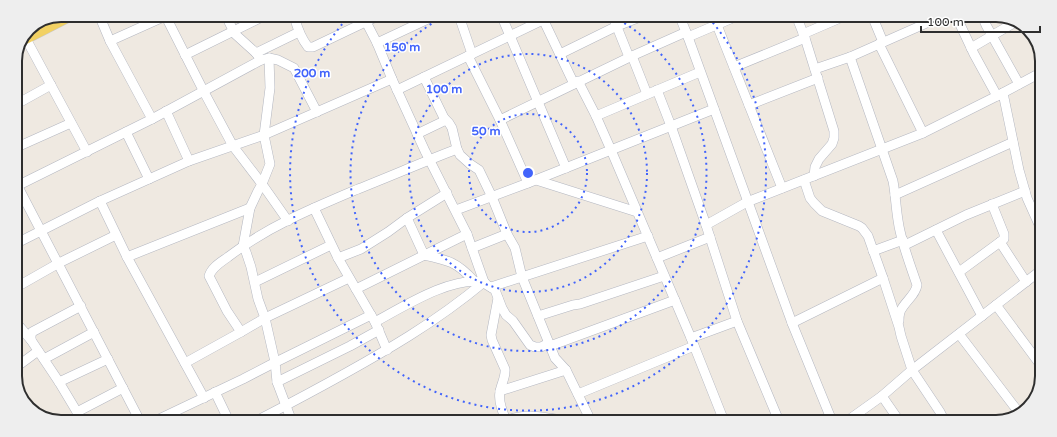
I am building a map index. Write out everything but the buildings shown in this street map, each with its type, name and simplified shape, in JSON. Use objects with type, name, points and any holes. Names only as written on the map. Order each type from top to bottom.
[{"type":"main road","points":[[37,31],[51,24]]},
{"type":"street","points":[[102,22],[110,41],[152,119]]},
{"type":"street","points":[[110,41],[153,22]]},
{"type":"street","points":[[169,22],[233,146],[288,221]]},
{"type":"street","points":[[229,22],[238,37],[262,57],[278,60],[294,68],[318,112]]},
{"type":"street","points":[[185,55],[252,22]]},
{"type":"street","points":[[296,22],[299,32],[308,47],[313,47],[359,22]]},
{"type":"street","points":[[366,22],[377,43],[429,160],[467,234],[484,282],[495,290],[506,315],[513,321],[530,344],[535,347],[550,345],[675,300]]},
{"type":"street","points":[[377,43],[422,22]]},
{"type":"street","points":[[461,22],[470,55],[500,120],[532,181],[637,212]]},
{"type":"street","points":[[504,22],[566,168]]},
{"type":"street","points":[[397,90],[538,22]]},
{"type":"street","points":[[548,22],[560,54],[596,116],[693,342],[722,415]]},
{"type":"street","points":[[615,22],[648,94]]},
{"type":"street","points":[[560,54],[627,22]]},
{"type":"street","points":[[682,22],[792,323],[830,415]]},
{"type":"street","points":[[500,120],[630,57],[724,22]]},
{"type":"street","points":[[799,22],[817,74],[834,131],[832,144],[819,159],[815,167],[814,176]]},
{"type":"street","points":[[734,67],[832,22]]},
{"type":"street","points":[[874,22],[881,43],[923,133]]},
{"type":"street","points":[[750,105],[850,57],[929,22]]},
{"type":"street","points":[[959,22],[971,48],[1000,95],[1027,198],[1035,216]]},
{"type":"street","points":[[985,22],[1019,84]]},
{"type":"street","points":[[717,25],[782,188]]},
{"type":"street","points":[[971,48],[1010,25]]},
{"type":"street","points":[[22,181],[87,152],[152,119],[262,57],[299,32]]},
{"type":"street","points":[[28,42],[87,152]]},
{"type":"street","points":[[262,57],[270,88],[264,135],[270,164],[250,208],[243,246],[265,318],[275,362],[277,382],[289,415]]},
{"type":"street","points":[[850,57],[893,181],[895,206],[900,232],[917,285],[916,290],[899,312],[899,327]]},
{"type":"street","points":[[596,116],[700,72]]},
{"type":"street","points":[[706,225],[747,202],[923,133],[1000,95],[1035,76]]},
{"type":"street","points":[[424,77],[444,118],[452,128],[460,155],[479,170],[492,196],[507,234],[515,248],[522,277],[550,345],[556,358],[566,370],[588,415]]},
{"type":"street","points":[[22,241],[100,201],[189,161],[264,135],[392,79]]},
{"type":"street","points":[[22,101],[51,85]]},
{"type":"street","points":[[657,90],[706,225],[737,321],[776,415]]},
{"type":"street","points":[[456,210],[714,109]]},
{"type":"street","points":[[166,111],[189,161]]},
{"type":"street","points":[[417,134],[442,122],[444,118]]},
{"type":"street","points":[[22,145],[71,123]]},
{"type":"street","points":[[126,132],[148,179]]},
{"type":"street","points":[[895,195],[1013,142]]},
{"type":"street","points":[[241,332],[227,311],[209,276],[210,272],[215,267],[243,246],[314,208],[457,149]]},
{"type":"street","points":[[804,180],[810,198],[822,211],[862,228],[868,236],[912,370],[942,415]]},
{"type":"street","points":[[873,251],[904,243],[936,230],[966,215],[1025,191]]},
{"type":"street","points":[[338,258],[361,249],[447,193]]},
{"type":"street","points":[[22,195],[59,263],[137,415]]},
{"type":"street","points":[[100,201],[127,257],[204,398]]},
{"type":"street","points":[[959,272],[1004,239],[1004,234],[992,204]]},
{"type":"street","points":[[127,257],[250,208]]},
{"type":"street","points":[[314,208],[331,245],[375,322],[387,350]]},
{"type":"street","points":[[407,218],[424,255]]},
{"type":"street","points":[[936,230],[982,316]]},
{"type":"street","points":[[356,289],[467,234]]},
{"type":"street","points":[[472,248],[507,234]]},
{"type":"street","points":[[22,284],[59,263],[116,235]]},
{"type":"street","points":[[492,287],[648,236]]},
{"type":"street","points":[[657,258],[710,237]]},
{"type":"street","points":[[1000,242],[1026,282]]},
{"type":"street","points":[[255,282],[331,245]]},
{"type":"street","points":[[424,255],[455,264],[465,270],[474,281]]},
{"type":"street","points":[[856,415],[1035,275]]},
{"type":"street","points":[[538,316],[580,304],[664,276]]},
{"type":"street","points":[[185,362],[265,318],[349,278]]},
{"type":"street","points":[[792,323],[883,278]]},
{"type":"street","points":[[176,415],[215,392],[275,362],[375,322],[422,297],[447,286],[474,281],[484,282]]},
{"type":"street","points":[[268,415],[387,350],[444,314],[484,282]]},
{"type":"street","points":[[498,298],[491,335],[505,369],[500,396],[502,411],[504,415]]},
{"type":"street","points":[[996,305],[1035,357]]},
{"type":"street","points":[[31,340],[32,332],[81,306]]},
{"type":"street","points":[[578,394],[737,321]]},
{"type":"street","points":[[277,382],[350,346],[375,322]]},
{"type":"street","points":[[22,329],[44,359],[78,415],[123,388]]},
{"type":"street","points":[[44,359],[94,332]]},
{"type":"street","points":[[959,334],[1016,409]]},
{"type":"street","points":[[22,363],[38,351]]},
{"type":"street","points":[[58,382],[108,359]]},
{"type":"street","points":[[500,396],[566,370]]},
{"type":"street","points":[[215,392],[226,415]]},
{"type":"street","points":[[500,396],[506,408],[514,415]]},
{"type":"street","points":[[882,396],[895,415]]}]
